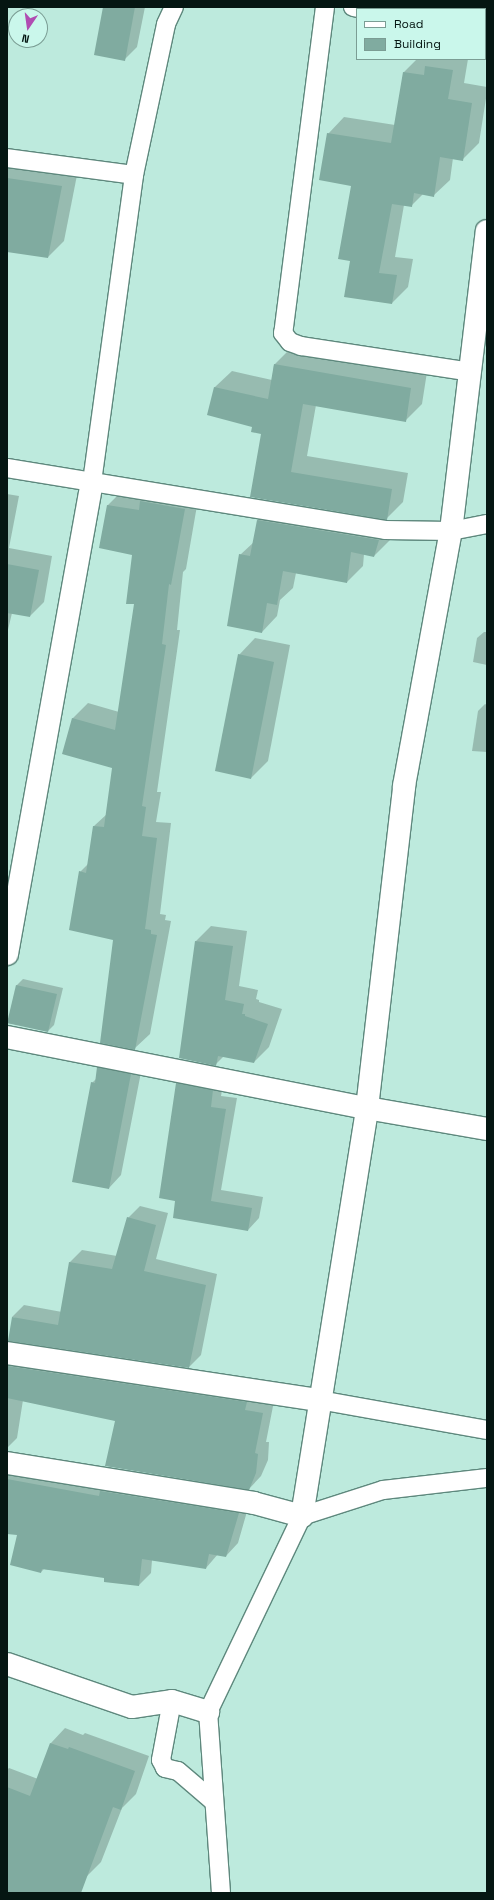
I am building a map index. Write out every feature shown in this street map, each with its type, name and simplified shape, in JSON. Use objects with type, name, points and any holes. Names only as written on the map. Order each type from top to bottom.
[{"type":"street","points":[[7,1463],[254,1502],[302,1516],[319,1400],[367,1108],[404,786],[451,531],[487,231]]},
{"type":"street","points":[[7,954],[92,482]]},
{"type":"street","points":[[7,1037],[367,1108],[487,1129]]},
{"type":"street","points":[[7,1353],[319,1400]]},
{"type":"street","points":[[7,1664],[132,1707],[172,1701],[208,1712]]},
{"type":"lane","points":[[92,482],[134,175],[166,24],[174,7]]},
{"type":"lane","points":[[325,7],[283,332],[290,342],[301,346],[470,372]]},
{"type":"lane","points":[[7,158],[134,175]]},
{"type":"lane","points":[[7,468],[385,530],[451,531],[487,524]]},
{"type":"lane","points":[[319,1400],[487,1430]]},
{"type":"lane","points":[[221,1893],[213,1801],[208,1712],[302,1516],[383,1490],[487,1478]]},
{"type":"lane","points":[[172,1701],[161,1760],[165,1768],[178,1771],[213,1801]]},
{"type":"building","points":[[103,7],[135,7],[125,61],[94,55]]},
{"type":"building","points":[[425,66],[453,70],[448,99],[472,103],[463,161],[440,157],[434,197],[414,193],[412,207],[392,204],[379,273],[397,275],[392,304],[344,297],[350,261],[338,259],[351,186],[319,180],[327,133],[391,143],[403,72],[424,75]]},
{"type":"building","points":[[7,178],[62,186],[48,258],[7,252]]},
{"type":"building","points":[[274,364],[411,388],[406,422],[303,404],[291,472],[392,489],[387,520],[250,497],[261,434],[251,432],[252,427],[207,415],[214,387],[268,399]]},
{"type":"building","points":[[140,501],[185,509],[171,585],[169,584],[162,644],[166,645],[142,806],[146,807],[142,836],[157,838],[145,929],[151,930],[151,934],[157,935],[135,1050],[100,1043],[113,940],[69,930],[79,871],[86,873],[93,826],[104,827],[112,768],[62,754],[72,718],[115,730],[134,604],[126,604],[132,555],[99,548],[107,505],[139,510]]},
{"type":"building","points":[[257,520],[379,540],[374,557],[351,552],[347,583],[283,571],[277,605],[267,603],[262,633],[227,626],[239,554],[250,556]]},
{"type":"building","points":[[7,564],[39,570],[30,617],[7,613]]},
{"type":"building","points":[[238,654],[274,662],[251,779],[215,771]]},
{"type":"building","points":[[195,941],[233,946],[225,1000],[244,1004],[242,1014],[268,1024],[254,1063],[218,1056],[216,1066],[179,1058]]},
{"type":"building","points":[[16,985],[57,994],[48,1032],[7,1023]]},
{"type":"building","points":[[97,1067],[131,1074],[109,1189],[72,1182],[91,1082],[95,1083]]},
{"type":"building","points":[[176,1083],[213,1090],[211,1107],[226,1109],[211,1201],[252,1208],[248,1231],[173,1218],[175,1201],[159,1198]]},
{"type":"building","points":[[127,1217],[156,1225],[144,1271],[206,1285],[189,1368],[8,1341],[12,1317],[58,1325],[69,1262],[112,1269]]},
{"type":"building","points":[[7,1366],[247,1402],[245,1410],[263,1413],[255,1453],[258,1454],[256,1473],[249,1490],[105,1466],[115,1421],[7,1398]]},
{"type":"building","points":[[7,1479],[99,1496],[100,1491],[239,1513],[226,1557],[209,1554],[206,1569],[142,1559],[139,1586],[104,1582],[104,1578],[42,1569],[41,1573],[10,1565],[17,1535],[7,1534]]},
{"type":"building","points":[[50,1743],[68,1749],[69,1747],[135,1771],[121,1810],[113,1807],[81,1893],[7,1893],[7,1787],[30,1796]]}]
